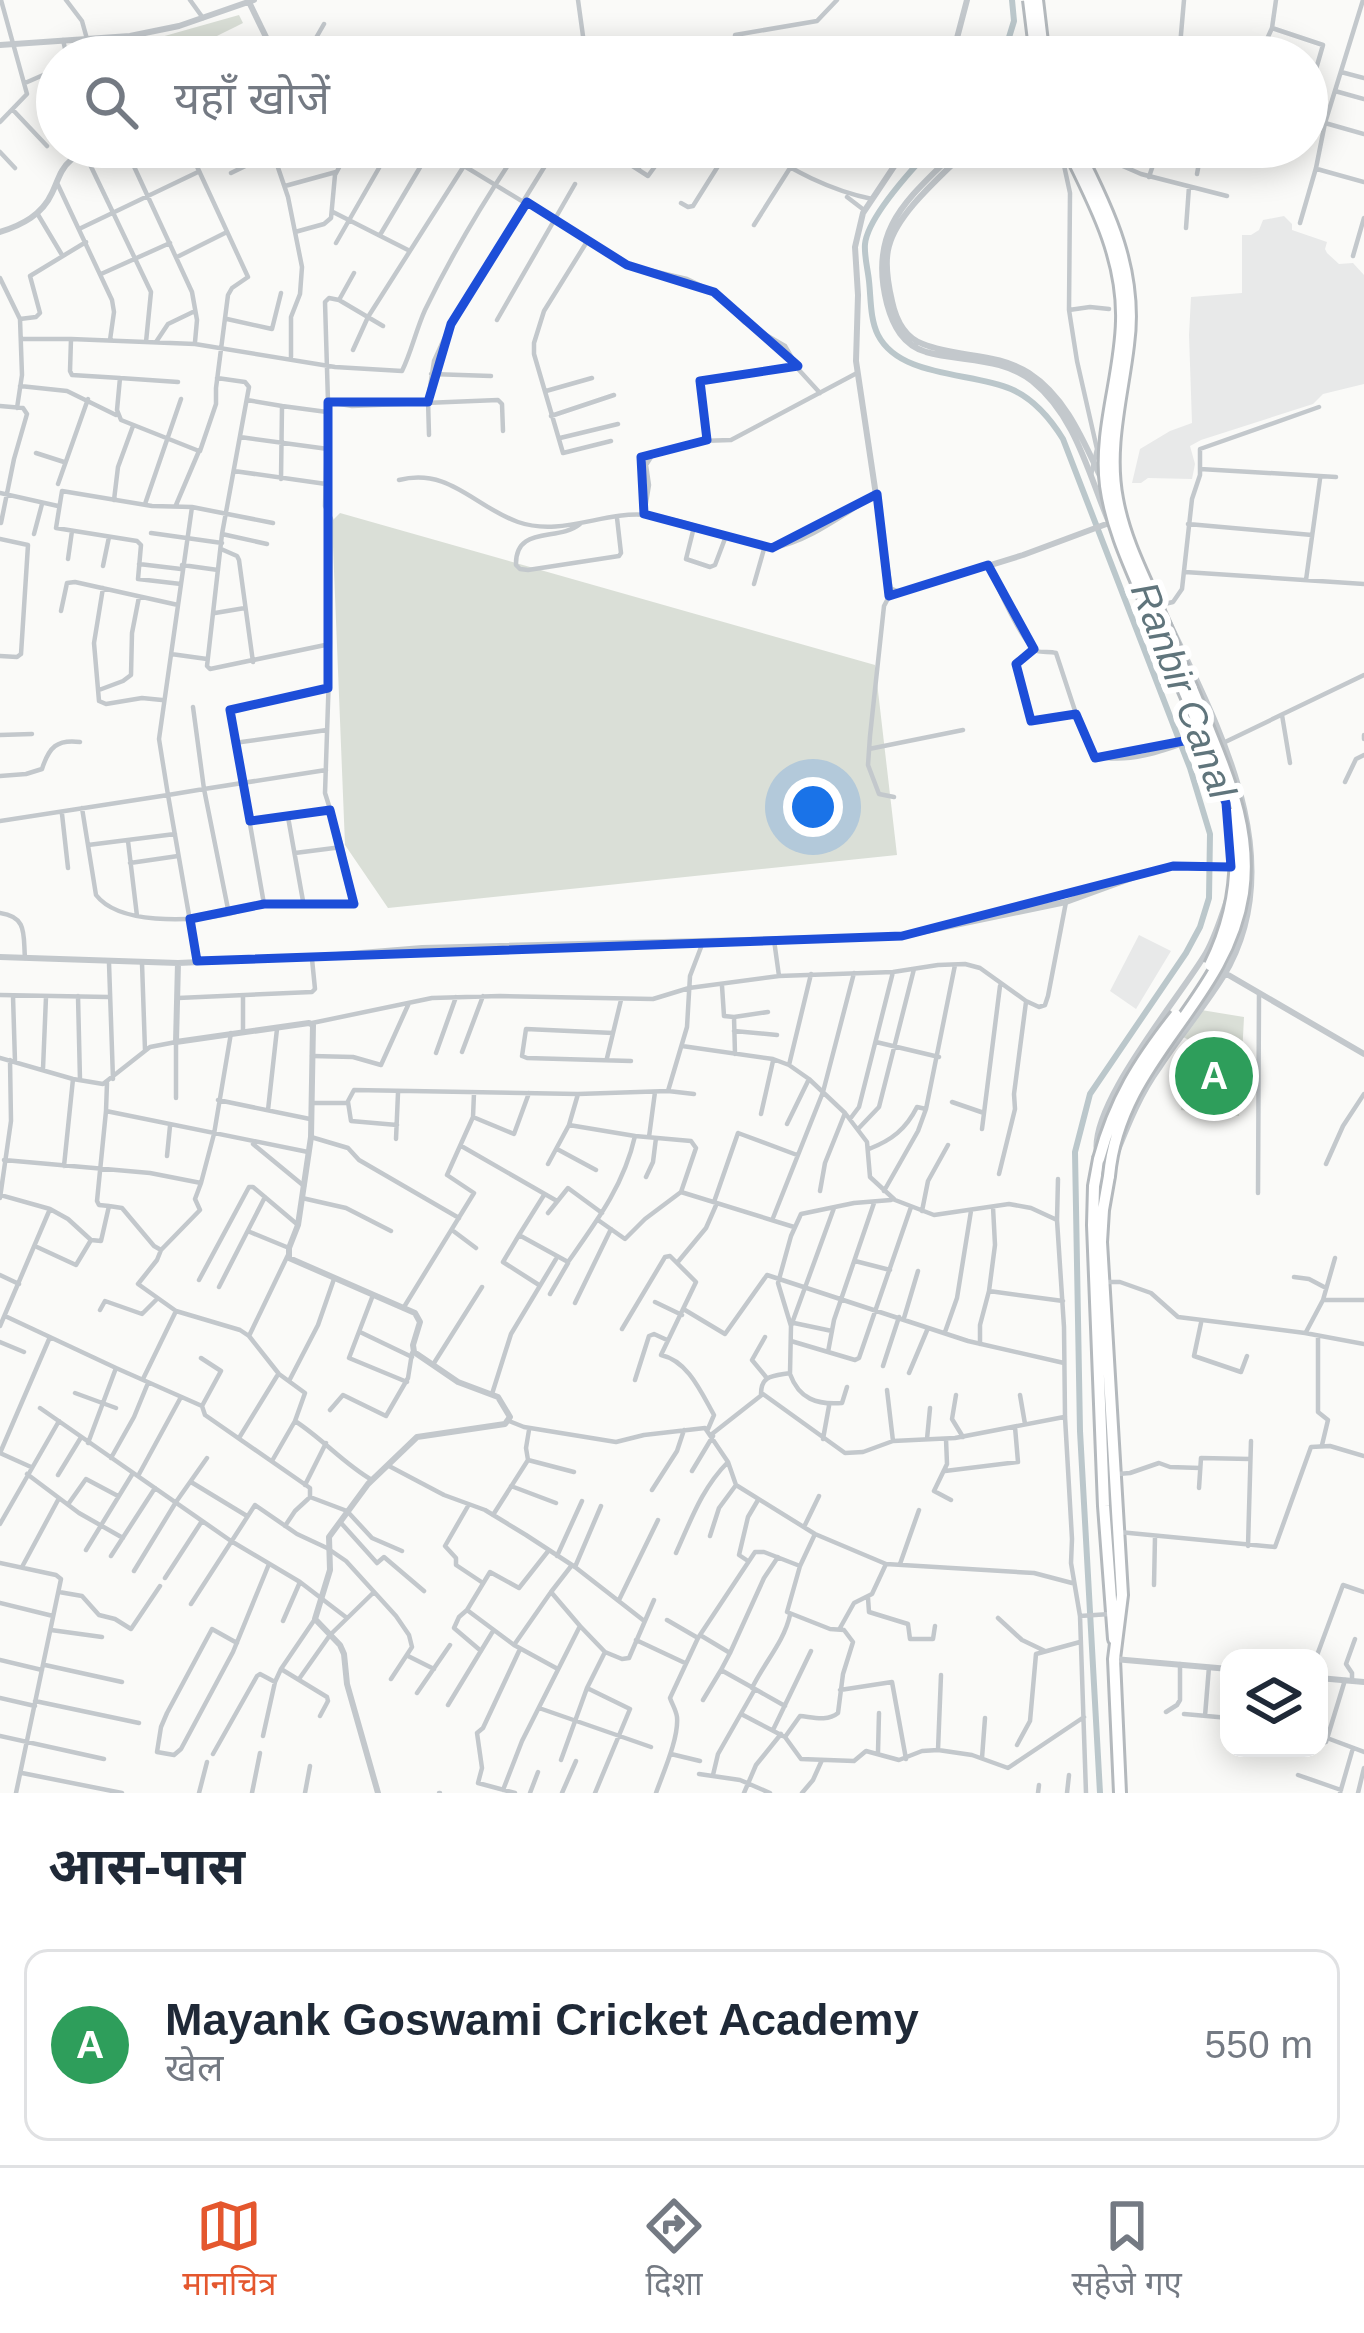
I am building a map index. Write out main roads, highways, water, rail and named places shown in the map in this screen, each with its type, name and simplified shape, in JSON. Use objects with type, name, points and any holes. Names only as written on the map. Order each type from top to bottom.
[{"type":"highway","points":[[1034,0],[1035,36]]},
{"type":"highway","points":[[1073,168],[1109,240],[1121,290],[1121,341],[1105,448],[1111,512],[1227,794],[1237,849],[1232,906],[1212,961],[1131,1077],[1108,1122],[1094,1186],[1103,1614],[1115,1653]]},
{"type":"highway","points":[[1086,168],[1128,273],[1129,342],[1114,460],[1120,514],[1235,796],[1245,862],[1232,937],[1213,974],[1139,1080],[1118,1127],[1102,1225],[1122,1608],[1115,1653],[1124,1793]]},
{"type":"waterway","name":"Ranbir Canal","points":[[1009,36],[1012,0]]},
{"type":"waterway","name":"Ranbir Canal","points":[[915,168],[874,220],[865,244],[875,329],[888,349],[903,359],[1019,393],[1058,431],[1190,768],[1210,834],[1209,898],[1200,927],[1090,1094],[1075,1152],[1080,1431],[1100,1793]]},
{"type":"place","name":"Mayank Goswami Cricket Academy","points":[[1214,1076]]}]
